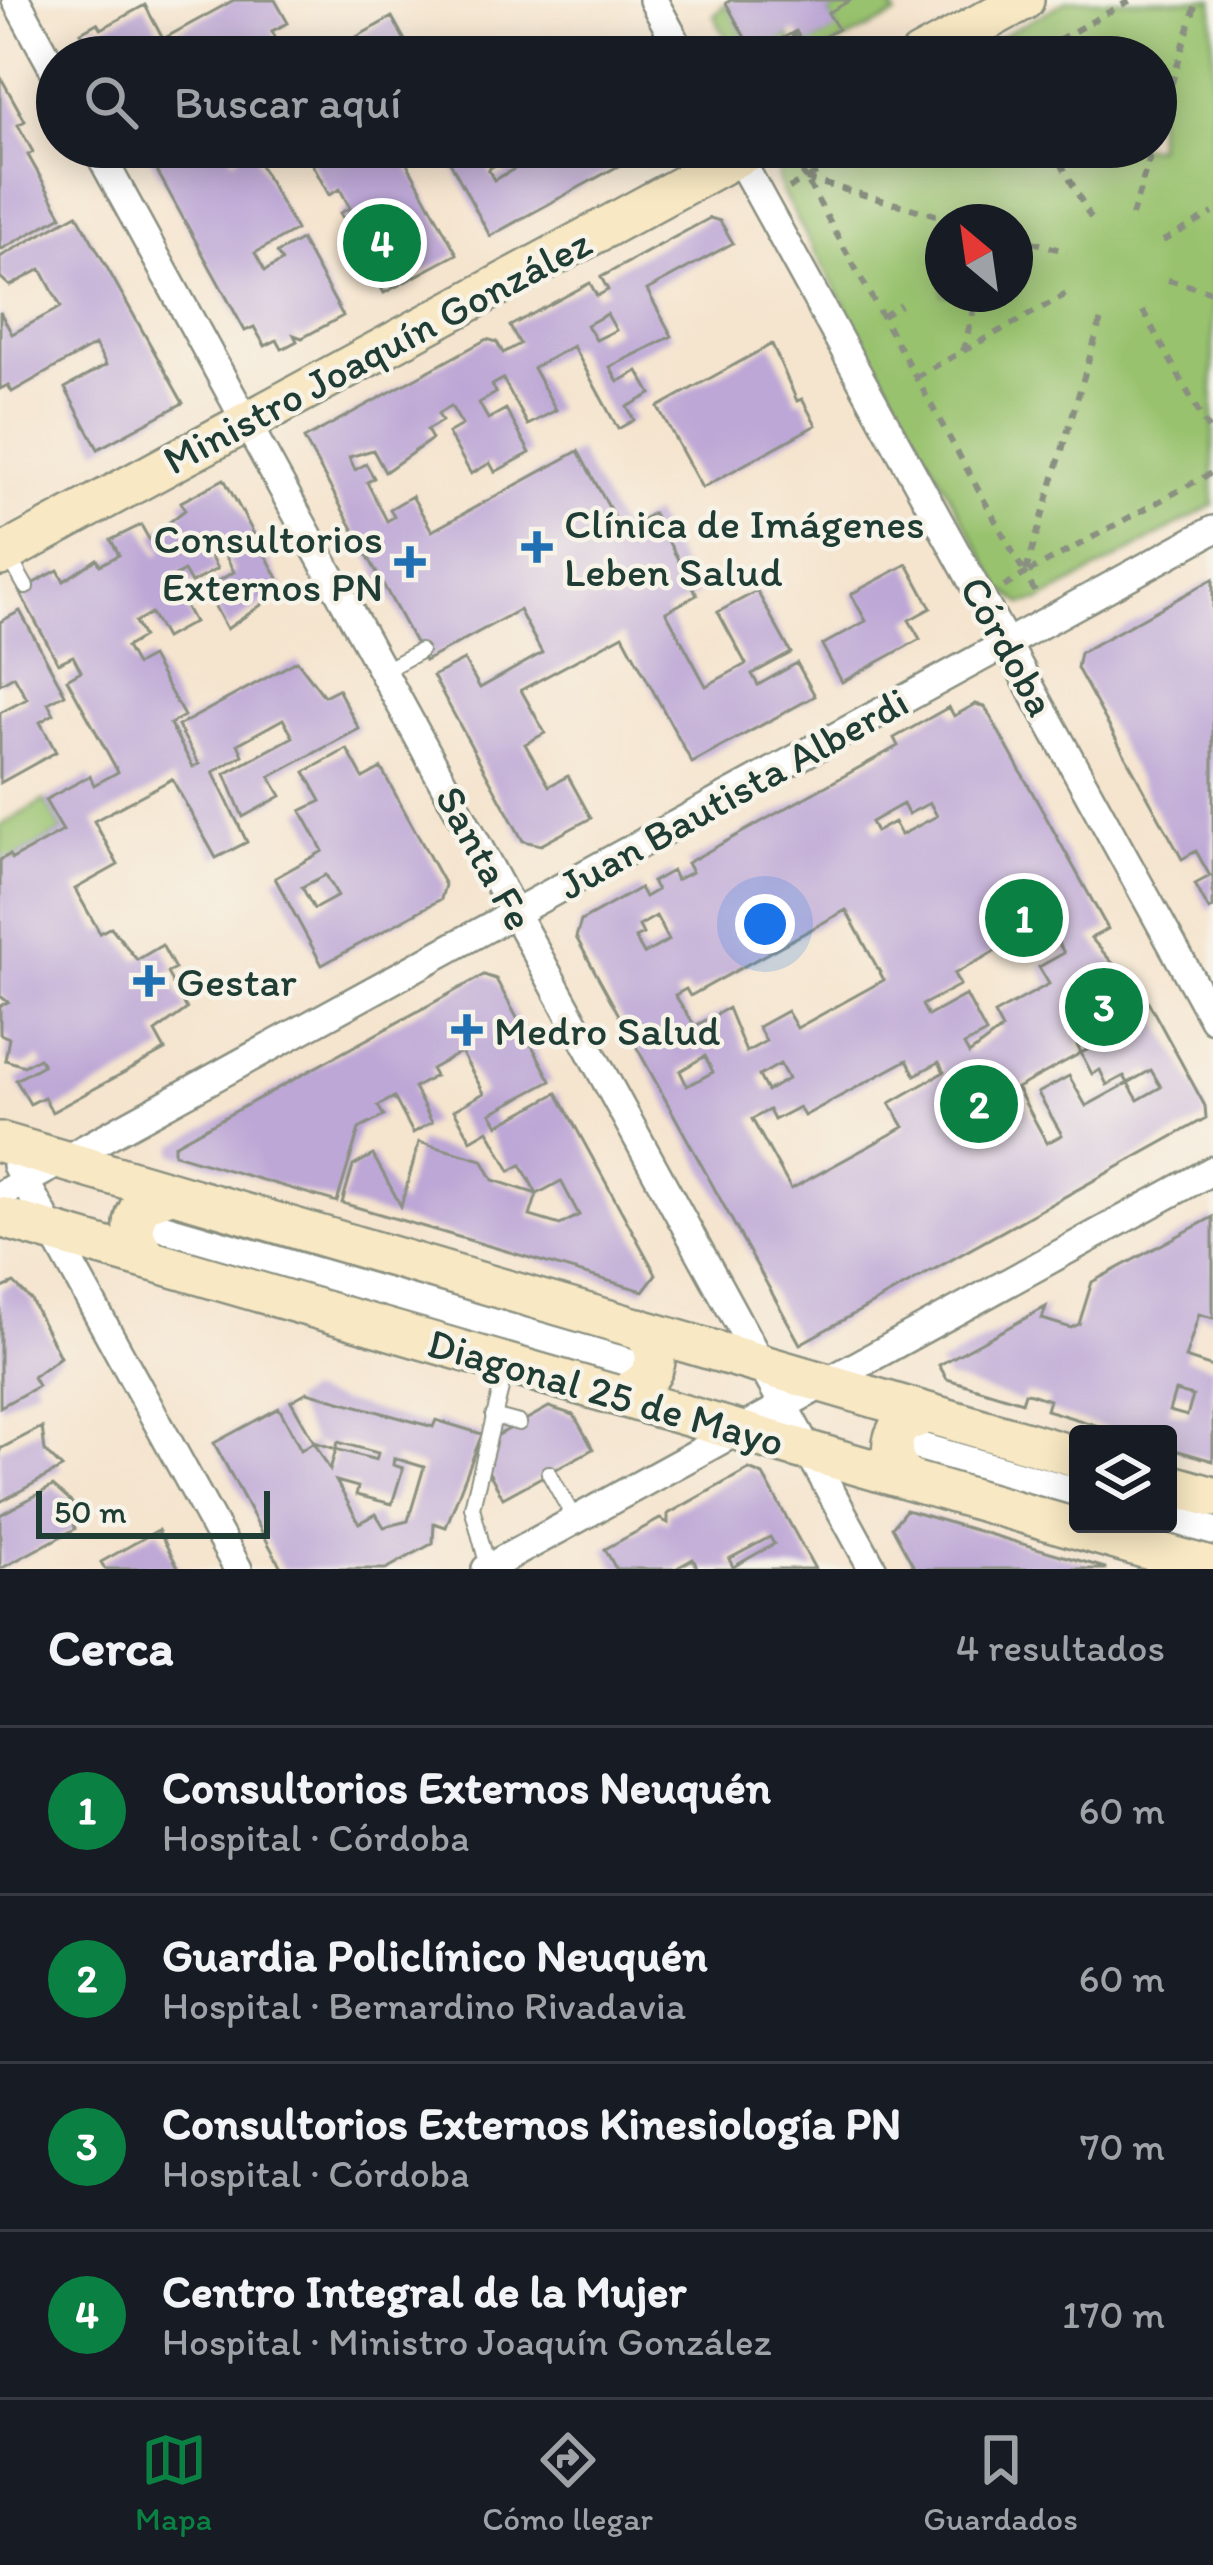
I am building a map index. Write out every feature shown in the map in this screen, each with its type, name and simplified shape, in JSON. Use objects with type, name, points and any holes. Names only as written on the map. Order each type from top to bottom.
[{"type":"main road","points":[[958,36],[1024,0]]},
{"type":"main road","name":"Ministro Joaquín González","points":[[3,554],[720,168]]},
{"type":"main road","name":"Diagonal 25 de Mayo","points":[[2,1140],[62,1161],[161,1227],[507,1364],[761,1364],[826,1383],[918,1446],[1213,1568]]},
{"type":"main road","name":"Diagonal 25 de Mayo","points":[[0,1217],[53,1232],[161,1227],[628,1362],[739,1431],[808,1451],[918,1446],[1069,1456]]},
{"type":"main road","points":[[1177,1487],[1213,1497]]},
{"type":"street","points":[[16,0],[36,37]]},
{"type":"street","points":[[652,0],[672,36]]},
{"type":"street","name":"Santa Fe","points":[[108,168],[873,1569]]},
{"type":"street","name":"Córdoba","points":[[763,168],[1006,643],[1213,1019]]},
{"type":"street","name":"Juan Bautista Alberdi","points":[[13,1188],[1213,530]]},
{"type":"street","points":[[2,1140],[13,1188],[53,1232],[238,1569]]},
{"type":"street","points":[[487,1568],[1213,1170]]},
{"type":"street","points":[[918,1446],[1069,1489]]},
{"type":"street","points":[[1177,1521],[1213,1531]]},
{"type":"lane","points":[[3,554],[26,587]]},
{"type":"lane","points":[[382,671],[420,651]]},
{"type":"lane","points":[[487,1568],[472,1507],[507,1364]]},
{"type":"lane","points":[[493,1416],[519,1423]]},
{"type":"lane","points":[[549,1473],[574,1520]]},
{"type":"path","points":[[1065,36],[1131,0]]},
{"type":"path","points":[[1177,66],[1197,0]]},
{"type":"path","points":[[792,32],[794,36]]},
{"type":"path","points":[[786,168],[806,179],[925,212]]},
{"type":"path","points":[[782,192],[826,168]]},
{"type":"path","points":[[1064,168],[1092,220]]},
{"type":"path","points":[[1132,216],[1147,168]]},
{"type":"path","points":[[806,179],[1040,601]]},
{"type":"path","points":[[1163,241],[1213,213]]},
{"type":"path","points":[[1033,242],[1067,252]]},
{"type":"path","points":[[1168,280],[1213,292]]},
{"type":"path","points":[[916,377],[1072,291]]},
{"type":"path","points":[[882,316],[901,305]]},
{"type":"path","points":[[1143,311],[1213,438]]},
{"type":"path","points":[[963,351],[973,312]]},
{"type":"path","points":[[1025,574],[1102,316]]},
{"type":"path","points":[[1000,589],[1213,472]]},
{"type":"green space","points":[[851,0],[887,0],[896,15],[854,36],[824,36],[837,28],[828,13]]},
{"type":"green space","points":[[1068,0],[1213,0],[1213,505],[1040,601],[1022,604],[1001,588],[778,178],[780,168],[1177,168],[1177,36],[1002,36]]},
{"type":"green space","points":[[726,3],[744,36],[725,36],[714,16]]},
{"type":"green space","points":[[45,800],[63,831],[12,859],[0,860],[0,826]]},
{"type":"building","points":[[234,0],[275,0],[288,23],[272,31],[275,36],[168,36]]},
{"type":"building","points":[[851,0],[828,13],[838,29],[825,36],[799,36],[796,31],[787,36],[744,36],[726,3]]},
{"type":"building","points":[[145,5],[161,36],[83,36],[81,32],[97,23],[101,29]]},
{"type":"building","points":[[392,17],[402,36],[358,36]]},
{"type":"building","points":[[0,76],[25,121],[18,125],[33,152],[28,155],[62,216],[0,250]]},
{"type":"building","points":[[156,168],[262,168],[296,230],[255,253],[265,271],[282,261],[277,253],[301,240],[343,316],[302,338],[294,335],[297,341],[282,349],[277,340],[265,346],[254,327],[245,331]]},
{"type":"building","points":[[314,168],[410,168],[457,254],[384,293],[340,213],[350,208],[340,189],[329,195]]},
{"type":"building","points":[[453,168],[490,168],[494,180],[516,168],[615,168],[490,236]]},
{"type":"building","points":[[77,214],[183,403],[98,449],[65,388],[106,365],[95,345],[12,392],[8,385],[0,389],[0,312],[12,334],[61,307],[41,269],[10,286],[0,277],[0,257]]},
{"type":"building","points":[[710,218],[720,221],[733,243],[647,290],[672,336],[610,367],[618,382],[638,371],[651,394],[627,407],[634,420],[618,429],[573,346],[533,368],[556,410],[528,425],[503,379],[492,385],[496,393],[479,403],[488,419],[506,409],[530,453],[495,472],[490,463],[471,474],[448,433],[462,425],[451,406],[438,414],[442,421],[427,430],[432,439],[385,472],[373,450],[349,457],[355,470],[366,464],[374,478],[367,482],[387,521],[394,517],[390,509],[412,496],[432,531],[578,451],[622,531],[653,513],[697,595],[666,612],[706,686],[746,664],[718,612],[757,591],[791,653],[752,674],[758,685],[797,663],[815,696],[692,763],[623,635],[521,690],[545,733],[525,744],[549,786],[568,776],[591,818],[541,845],[523,841],[433,676],[464,660],[480,688],[542,653],[519,610],[425,661],[304,439],[487,339],[497,342],[503,353],[520,344],[510,326],[590,283],[597,296],[608,290],[601,277]],"holes":[[[607,314],[616,330],[596,340],[587,325]]]},
{"type":"building","points":[[772,344],[797,401],[802,399],[816,425],[702,488],[658,407]]},
{"type":"building","points":[[224,479],[284,589],[227,629],[205,588],[234,572],[219,543],[207,550],[217,569],[191,583],[184,571],[170,579],[194,622],[165,638],[151,613],[135,622],[143,637],[126,647],[136,665],[151,657],[184,716],[170,724],[193,767],[199,764],[178,726],[297,661],[324,696],[338,689],[359,729],[270,777],[281,796],[243,817],[225,774],[293,737],[283,719],[238,744],[243,755],[213,772],[247,842],[216,858],[172,779],[94,821],[118,865],[75,889],[100,933],[111,927],[137,960],[162,945],[175,969],[167,973],[187,1009],[155,1032],[165,1050],[52,1112],[44,1097],[30,1104],[16,1080],[43,1065],[39,1058],[24,1066],[5,1060],[9,1038],[0,1034],[0,1006],[8,1002],[0,996],[0,860],[9,855],[12,859],[63,831],[45,800],[90,776],[94,785],[118,772],[67,679],[81,671],[73,656],[58,663],[19,591],[58,570],[64,581],[97,559],[100,565],[119,555],[111,540],[141,525],[158,555],[162,552],[153,535],[185,510],[181,502]]},
{"type":"building","points":[[907,564],[931,608],[909,620],[920,639],[842,682],[822,645],[866,621],[851,594]]},
{"type":"building","points":[[1213,579],[1213,908],[1209,910],[1195,884],[1210,876],[1196,851],[1182,859],[1077,668],[1080,653]]},
{"type":"building","points":[[20,611],[65,694],[48,703],[54,714],[40,722],[56,752],[0,783],[0,713],[27,699],[14,676],[0,684],[0,622]]},
{"type":"building","points":[[976,704],[985,707],[1108,929],[1091,938],[1116,967],[1108,971],[1120,993],[1138,983],[1205,1106],[1206,1118],[800,1344],[576,937],[581,921],[640,888],[645,897],[657,890],[652,882],[672,871],[676,880],[692,872],[687,863],[898,746],[894,738],[949,707],[954,716]],"holes":[[[930,803],[937,816],[901,835],[894,822],[876,832],[871,822],[903,804],[908,814]],[[846,910],[884,980],[797,1028],[787,1011],[758,1027],[766,1041],[746,1052],[728,1008],[695,1026],[675,995],[686,989],[690,996]],[[656,916],[669,940],[644,954],[635,938],[643,934],[639,926]],[[1041,926],[1047,937],[1053,933],[1064,953],[1039,967],[1049,984],[994,1014],[1002,1029],[969,1054],[964,1045],[986,1033],[966,995],[928,1016],[922,1005],[960,985],[954,974]],[[1088,1038],[1093,1047],[1081,1053],[1077,1045]],[[1081,1053],[1092,1074],[1100,1070],[1107,1085],[1124,1076],[1128,1083],[1086,1106],[1069,1076],[1038,1093],[1062,1135],[1047,1143],[1017,1088]],[[705,1056],[713,1072],[687,1086],[680,1071]],[[907,1060],[915,1075],[939,1062],[944,1072],[890,1103],[904,1127],[791,1189],[752,1119],[769,1110],[774,1120],[799,1107],[804,1116]],[[780,1064],[788,1079],[767,1091],[759,1076]],[[1151,1070],[1161,1087],[1138,1100],[1128,1083]]]},
{"type":"building","points":[[347,749],[363,778],[381,768],[445,885],[441,899],[322,965],[275,878],[323,851],[301,811],[321,801],[305,772]],"holes":[[[326,875],[338,896],[314,909],[302,887]]]},
{"type":"building","points":[[484,975],[496,979],[551,1081],[491,1113],[498,1125],[557,1093],[656,1274],[643,1291],[342,1203],[353,1166],[373,1155],[401,1206],[419,1142],[482,1160],[493,1180],[537,1194],[521,1165],[510,1171],[488,1130],[471,1140],[454,1110],[484,1093],[461,1052],[431,1069],[435,1076],[414,1088],[432,1122],[413,1133],[394,1097],[378,1106],[384,1116],[359,1129],[337,1202],[174,1154],[174,1145]],"holes":[[[561,1181],[579,1215],[560,1225],[530,1216],[537,1194]]]},
{"type":"building","points":[[1213,1217],[1213,1318],[1199,1314],[1185,1358],[1213,1367],[1213,1461],[1177,1451],[1177,1425],[1095,1425],[1046,1410],[1049,1400],[1031,1394],[1025,1393],[1022,1402],[947,1379],[939,1365],[1046,1307],[1042,1319],[1071,1328],[1079,1324],[1092,1282]],"holes":[[[1175,1391],[1193,1396],[1187,1416],[1169,1411]]]},
{"type":"building","points":[[14,1283],[31,1300],[60,1357],[33,1377],[38,1386],[0,1407],[0,1289]]},
{"type":"building","points":[[307,1392],[433,1427],[436,1420],[482,1434],[446,1527],[434,1523],[433,1543],[386,1569],[282,1569],[214,1443],[279,1408],[301,1450],[314,1442],[291,1401]],"holes":[[[314,1442],[336,1449],[330,1470]],[[338,1442],[378,1453],[376,1460],[336,1449]],[[394,1458],[424,1467],[408,1521],[384,1527],[376,1514],[359,1523],[336,1481],[358,1487],[356,1495],[392,1504],[403,1468],[393,1465]]]},
{"type":"building","points":[[549,1407],[574,1415],[593,1449],[503,1498],[485,1465],[493,1438]]},
{"type":"building","points":[[42,1427],[45,1451],[62,1468],[0,1502],[0,1449]]},
{"type":"building","points":[[749,1469],[763,1475],[815,1569],[698,1569],[693,1559],[675,1569],[616,1569],[605,1549],[660,1519],[668,1523],[668,1514]],"holes":[[[770,1537],[774,1544],[733,1567],[729,1559]]]},
{"type":"building","points":[[53,1486],[72,1503],[75,1529],[0,1569],[0,1515]]},
{"type":"building","points":[[906,1510],[1105,1569],[915,1569],[892,1527]]},
{"type":"building","points":[[158,1530],[179,1569],[105,1569],[101,1562]]},
{"type":"place","name":"Centro Integral de la Mujer","points":[[382,243]]},
{"type":"place","name":"Clínica de Imágenes Leben Salud","points":[[537,547]]},
{"type":"place","name":"Consultorios Externos PN","points":[[410,562]]},
{"type":"place","name":"Consultorios Externos Neuquén","points":[[1024,918]]},
{"type":"place","name":"Gestar","points":[[149,981]]},
{"type":"place","name":"Consultorios Externos Kinesiología PN","points":[[1104,1007]]},
{"type":"place","name":"Medro Salud","points":[[467,1030]]},
{"type":"place","name":"Guardia Policlínico Neuquén","points":[[979,1104]]}]
